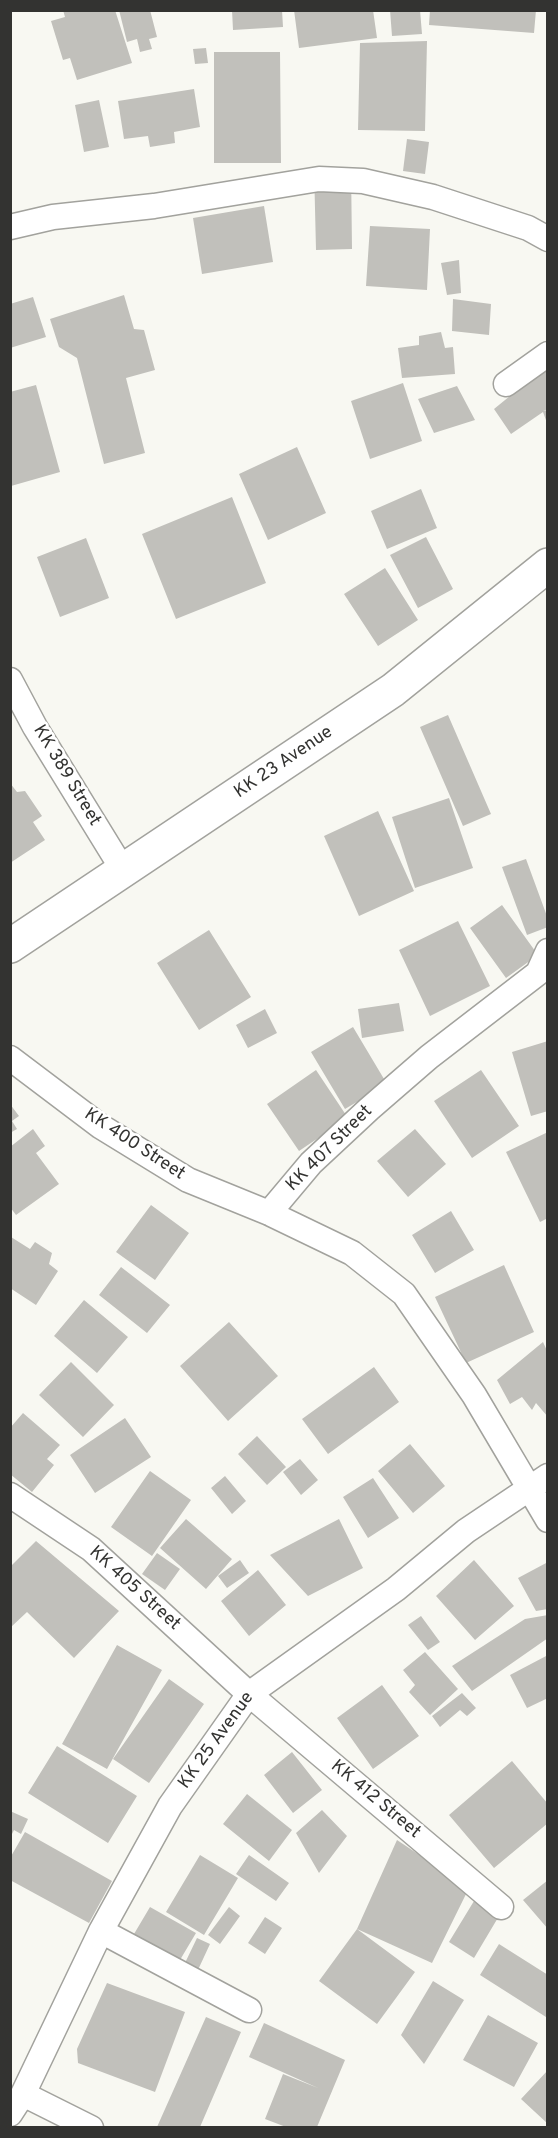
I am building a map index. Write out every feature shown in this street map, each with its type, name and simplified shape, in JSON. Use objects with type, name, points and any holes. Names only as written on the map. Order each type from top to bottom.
[{"type":"main road","name":"KK 23 Avenue","points":[[10,946],[393,690],[548,565]]},
{"type":"street","points":[[10,227],[52,217],[154,206],[319,179],[363,181],[434,197],[528,228],[548,239]]},
{"type":"street","points":[[506,384],[548,354]]},
{"type":"street","name":"KK 389 Street","points":[[10,680],[123,870]]},
{"type":"street","name":"KK 407 Street","points":[[548,951],[538,973],[429,1057],[369,1109],[311,1163],[269,1213],[352,1253],[404,1294],[474,1395],[538,1481],[548,1520]]},
{"type":"street","name":"KK 400 Street","points":[[10,1058],[100,1126],[188,1180],[269,1213]]},
{"type":"street","name":"KK 25 Avenue","points":[[17,2104],[101,1931],[170,1806],[249,1694],[396,1589],[466,1531],[538,1481]]},
{"type":"street","name":"KK 405 Street","points":[[10,1495],[91,1549],[249,1694]]},
{"type":"street","name":"KK 412 Street","points":[[249,1694],[501,1907]]},
{"type":"street","points":[[101,1931],[249,2010]]},
{"type":"street","points":[[17,2104],[91,2127]]},
{"type":"building","points":[[63,10],[115,10],[132,63],[77,80],[70,58],[63,60],[51,21],[65,17]]},
{"type":"building","points":[[119,10],[150,10],[157,37],[149,39],[152,49],[140,52],[137,39],[127,42]]},
{"type":"building","points":[[232,10],[282,10],[283,27],[233,30]]},
{"type":"building","points":[[294,10],[373,10],[377,38],[299,48]]},
{"type":"building","points":[[390,10],[420,10],[422,34],[392,36]]},
{"type":"building","points":[[430,10],[536,10],[534,33],[429,25]]},
{"type":"building","points":[[427,41],[425,131],[358,130],[360,43]]},
{"type":"building","points":[[206,48],[208,63],[195,64],[193,49]]},
{"type":"building","points":[[214,52],[280,52],[281,163],[214,163]]},
{"type":"building","points":[[194,89],[200,127],[174,132],[175,143],[150,147],[148,136],[124,139],[118,101]]},
{"type":"building","points":[[99,100],[109,147],[84,152],[75,105]]},
{"type":"building","points":[[407,139],[429,142],[425,174],[403,171]]},
{"type":"building","points":[[314,167],[351,167],[352,249],[316,250]]},
{"type":"building","points":[[264,206],[273,262],[202,274],[193,218]]},
{"type":"building","points":[[370,226],[430,229],[427,290],[366,286]]},
{"type":"building","points":[[459,260],[461,293],[447,295],[441,263]]},
{"type":"building","points":[[124,295],[134,329],[144,330],[155,370],[126,378],[145,453],[104,464],[77,358],[59,347],[50,319]]},
{"type":"building","points":[[33,297],[46,337],[10,348],[10,304]]},
{"type":"building","points":[[453,299],[491,304],[489,335],[452,331]]},
{"type":"building","points":[[441,332],[445,348],[453,347],[455,374],[402,378],[398,348],[419,345],[419,336]]},
{"type":"building","points":[[548,365],[548,409],[543,411],[548,410],[547,423],[543,412],[511,434],[494,409]]},
{"type":"building","points":[[403,383],[422,441],[370,459],[351,401]]},
{"type":"building","points":[[36,385],[60,472],[11,486],[10,392]]},
{"type":"building","points":[[457,386],[475,420],[434,433],[418,399]]},
{"type":"building","points":[[297,447],[326,513],[268,540],[239,474]]},
{"type":"building","points":[[421,489],[437,528],[387,549],[371,511]]},
{"type":"building","points":[[232,497],[266,583],[176,619],[142,534]]},
{"type":"building","points":[[426,537],[453,589],[418,608],[390,555]]},
{"type":"building","points":[[86,538],[109,598],[60,617],[37,557]]},
{"type":"building","points":[[385,568],[418,620],[378,646],[344,594]]},
{"type":"building","points":[[448,715],[491,814],[463,826],[420,727]]},
{"type":"building","points":[[10,783],[17,792],[25,791],[42,816],[33,822],[45,840],[10,863]]},
{"type":"building","points":[[449,798],[473,868],[415,888],[392,817]]},
{"type":"building","points":[[378,811],[414,891],[359,916],[324,836]]},
{"type":"building","points":[[526,859],[548,919],[548,927],[527,935],[502,867]]},
{"type":"building","points":[[502,905],[538,955],[506,978],[470,928]]},
{"type":"building","points":[[458,921],[490,986],[430,1016],[399,950]]},
{"type":"building","points":[[209,930],[251,997],[199,1030],[157,963]]},
{"type":"building","points":[[399,1003],[404,1031],[362,1038],[358,1009]]},
{"type":"building","points":[[265,1009],[277,1033],[248,1048],[236,1025]]},
{"type":"building","points":[[353,1027],[387,1084],[345,1109],[311,1052]]},
{"type":"building","points":[[548,1041],[548,1111],[531,1116],[512,1052]]},
{"type":"building","points":[[316,1070],[348,1118],[299,1151],[267,1104]]},
{"type":"building","points":[[481,1070],[519,1126],[472,1158],[434,1101]]},
{"type":"building","points":[[10,1104],[19,1116],[12,1121],[17,1129],[10,1133]]},
{"type":"building","points":[[33,1129],[45,1146],[36,1153],[59,1184],[16,1215],[10,1207],[10,1147]]},
{"type":"building","points":[[415,1129],[446,1164],[408,1197],[377,1161]]},
{"type":"building","points":[[548,1132],[548,1218],[540,1222],[506,1152]]},
{"type":"building","points":[[151,1205],[189,1233],[155,1280],[116,1252]]},
{"type":"building","points":[[451,1211],[474,1250],[435,1273],[412,1235]]},
{"type":"building","points":[[11,1237],[30,1249],[35,1242],[52,1253],[49,1264],[58,1271],[36,1305],[10,1288]]},
{"type":"building","points":[[504,1265],[534,1332],[466,1363],[435,1297]]},
{"type":"building","points":[[121,1267],[170,1305],[147,1333],[99,1295]]},
{"type":"building","points":[[84,1300],[128,1337],[97,1373],[54,1336]]},
{"type":"building","points":[[229,1322],[278,1376],[228,1421],[180,1366]]},
{"type":"building","points":[[543,1342],[548,1353],[548,1417],[536,1403],[532,1410],[522,1397],[510,1404],[497,1380]]},
{"type":"building","points":[[71,1362],[114,1405],[83,1437],[39,1395]]},
{"type":"building","points":[[374,1367],[399,1402],[328,1454],[302,1419]]},
{"type":"building","points":[[23,1413],[60,1445],[47,1459],[54,1465],[32,1492],[10,1474],[10,1428]]},
{"type":"building","points":[[125,1418],[151,1457],[95,1493],[70,1455]]},
{"type":"building","points":[[257,1436],[286,1467],[267,1485],[238,1454]]},
{"type":"building","points":[[410,1444],[445,1486],[413,1513],[378,1471]]},
{"type":"building","points":[[300,1459],[318,1480],[301,1495],[283,1472]]},
{"type":"building","points":[[150,1471],[191,1500],[152,1556],[111,1527]]},
{"type":"building","points":[[225,1476],[246,1501],[232,1514],[211,1488]]},
{"type":"building","points":[[373,1478],[399,1518],[368,1538],[343,1497]]},
{"type":"building","points":[[186,1519],[232,1559],[206,1589],[160,1548]]},
{"type":"building","points":[[339,1519],[363,1568],[308,1596],[270,1555]]},
{"type":"building","points":[[36,1541],[119,1611],[74,1658],[27,1612],[10,1628],[10,1567]]},
{"type":"building","points":[[157,1553],[180,1569],[165,1590],[142,1574]]},
{"type":"building","points":[[240,1560],[249,1573],[227,1588],[218,1576]]},
{"type":"building","points":[[474,1560],[514,1606],[475,1640],[436,1596]]},
{"type":"building","points":[[548,1562],[548,1609],[536,1611],[518,1578]]},
{"type":"building","points":[[258,1570],[286,1605],[249,1636],[221,1601]]},
{"type":"building","points":[[548,1615],[548,1638],[472,1691],[452,1666],[525,1619]]},
{"type":"building","points":[[421,1616],[440,1642],[428,1650],[408,1625]]},
{"type":"building","points":[[117,1645],[162,1670],[107,1769],[62,1744]]},
{"type":"building","points":[[425,1652],[458,1689],[430,1715],[409,1692],[415,1685],[403,1670]]},
{"type":"building","points":[[548,1655],[548,1698],[527,1708],[510,1675]]},
{"type":"building","points":[[169,1679],[204,1704],[149,1783],[113,1759]]},
{"type":"building","points":[[382,1685],[419,1736],[373,1769],[337,1718]]},
{"type":"building","points":[[462,1693],[476,1708],[467,1716],[460,1710],[440,1727],[432,1716]]},
{"type":"building","points":[[57,1746],[137,1796],[108,1843],[28,1793]]},
{"type":"building","points":[[292,1752],[322,1790],[293,1813],[264,1775]]},
{"type":"building","points":[[512,1761],[548,1804],[548,1823],[494,1868],[449,1815]]},
{"type":"building","points":[[247,1794],[292,1830],[269,1861],[223,1824]]},
{"type":"building","points":[[322,1810],[347,1836],[319,1873],[296,1833]]},
{"type":"building","points":[[10,1811],[28,1819],[21,1834],[14,1830],[10,1838]]},
{"type":"building","points":[[25,1832],[112,1881],[89,1923],[10,1880],[10,1858]]},
{"type":"building","points":[[397,1840],[469,1888],[432,1963],[357,1929]]},
{"type":"building","points":[[200,1855],[238,1878],[204,1935],[166,1912]]},
{"type":"building","points":[[249,1855],[289,1883],[276,1901],[236,1874]]},
{"type":"building","points":[[548,1880],[548,1929],[523,1900]]},
{"type":"building","points":[[474,1901],[499,1916],[474,1958],[449,1942]]},
{"type":"building","points":[[150,1907],[196,1933],[180,1960],[134,1934]]},
{"type":"building","points":[[229,1907],[240,1916],[220,1944],[208,1935]]},
{"type":"building","points":[[265,1917],[282,1928],[265,1954],[248,1943]]},
{"type":"building","points":[[357,1929],[415,1972],[377,2024],[319,1981]]},
{"type":"building","points":[[197,1938],[210,1944],[197,1972],[184,1965]]},
{"type":"building","points":[[499,1944],[548,1975],[546,2017],[480,1975]]},
{"type":"building","points":[[433,1981],[464,2000],[424,2064],[401,2035]]},
{"type":"building","points":[[107,1983],[185,2012],[155,2092],[78,2063],[77,2049]]},
{"type":"building","points":[[488,2015],[538,2043],[514,2087],[463,2060]]},
{"type":"building","points":[[206,2017],[241,2032],[200,2127],[157,2127]]},
{"type":"building","points":[[264,2023],[345,2060],[317,2127],[286,2127],[265,2119],[283,2074],[318,2088],[249,2057]]},
{"type":"building","points":[[548,2070],[548,2124],[521,2099]]}]
